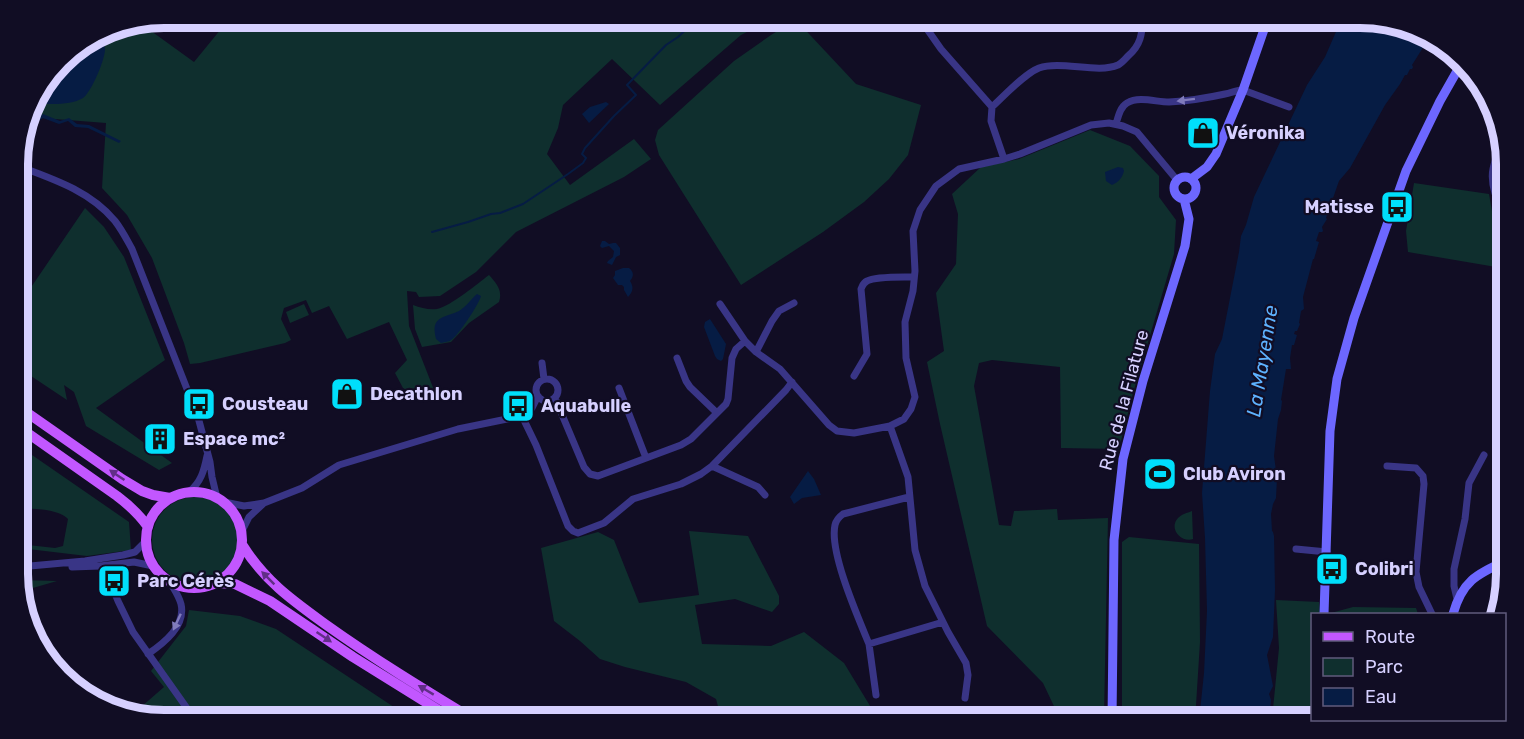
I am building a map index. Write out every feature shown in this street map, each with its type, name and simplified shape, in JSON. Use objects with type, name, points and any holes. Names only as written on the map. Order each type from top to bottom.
[{"type":"main road","points":[[28,413],[132,485],[153,495],[170,498]]},
{"type":"main road","points":[[28,434],[124,502],[141,517],[148,527]]},
{"type":"main road","points":[[189,492],[199,492],[221,500],[236,515],[242,531],[243,546],[230,574],[217,583],[193,589],[181,587],[161,575],[153,566],[146,541],[148,527],[160,506],[170,498],[189,492]]},
{"type":"main road","points":[[243,546],[266,577],[300,606],[350,642],[458,710]]},
{"type":"main road","points":[[217,583],[235,584],[270,601],[353,657],[438,710]]},
{"type":"street","points":[[927,28],[992,107]]},
{"type":"street","points":[[1004,159],[991,122],[992,107],[1036,69],[1048,66],[1108,67],[1119,64],[1134,50],[1141,39],[1142,28]]},
{"type":"street","points":[[1191,179],[1207,168],[1216,154],[1243,90],[1265,28]]},
{"type":"street","points":[[1324,613],[1330,430],[1337,379],[1407,171],[1435,110],[1458,70]]},
{"type":"street","points":[[1116,124],[1124,105],[1137,100],[1166,102],[1224,95],[1243,90],[1289,107]]},
{"type":"street","points":[[720,304],[745,341],[780,369],[823,419],[837,430],[854,433],[890,426],[904,419],[915,397],[906,358],[905,322],[913,291],[913,231],[920,210],[936,186],[960,169],[1020,154],[1101,123],[1116,124],[1137,132],[1178,180]]},
{"type":"street","points":[[1495,160],[1492,170],[1496,195]]},
{"type":"street","points":[[29,170],[62,182],[81,192],[115,221],[132,249],[198,417],[210,462],[213,485],[221,500],[244,506],[264,503],[302,488],[339,465],[458,429],[522,416],[532,408],[538,396],[536,386],[540,381],[551,379],[557,384],[558,391],[555,398],[548,401],[538,396]]},
{"type":"street","points":[[1184,177],[1191,179],[1195,184],[1195,193],[1184,199],[1178,196],[1174,190],[1175,183],[1184,177]]},
{"type":"street","name":"Rue de la Filature","points":[[1112,710],[1114,540],[1123,459],[1143,381],[1185,246],[1189,219],[1184,199]]},
{"type":"street","points":[[854,376],[867,354],[861,289],[863,285],[866,281],[875,279],[914,277]]},
{"type":"street","points":[[756,352],[779,311],[794,303]]},
{"type":"street","points":[[555,398],[584,467],[590,474],[598,476],[681,446],[688,441],[728,399],[732,358],[736,349],[745,341]]},
{"type":"street","points":[[677,358],[690,387],[717,413]]},
{"type":"street","points":[[542,363],[544,379]]},
{"type":"street","points":[[522,416],[568,526],[578,533],[604,523],[633,499],[681,484],[701,474],[712,466],[792,382]]},
{"type":"street","points":[[619,388],[646,458]]},
{"type":"street","points":[[890,426],[908,477],[915,550],[925,586],[966,663],[968,675],[965,698]]},
{"type":"street","points":[[189,492],[198,484],[205,468],[206,444]]},
{"type":"street","points":[[1457,599],[1454,568],[1466,519],[1469,483],[1484,455]]},
{"type":"street","points":[[1387,465],[1416,468],[1423,476],[1416,572],[1419,587],[1431,613]]},
{"type":"street","points":[[712,466],[758,487],[765,495]]},
{"type":"street","points":[[876,695],[868,644],[840,568],[835,545],[835,526],[838,518],[843,514],[909,497]]},
{"type":"street","points":[[242,531],[249,517],[264,503]]},
{"type":"street","points":[[28,567],[123,555],[135,552],[146,541]]},
{"type":"street","points":[[1296,549],[1327,552]]},
{"type":"street","points":[[28,567],[100,566],[134,562],[153,566]]},
{"type":"street","points":[[113,565],[109,579],[118,602],[148,654],[188,710]]},
{"type":"street","points":[[1454,613],[1457,599],[1464,589],[1483,571],[1496,565]]},
{"type":"street","points":[[148,654],[161,645],[180,621],[181,604],[170,582]]},
{"type":"street","points":[[868,644],[943,622]]},
{"type":"green space","points":[[222,28],[755,28],[741,35],[660,105],[612,59],[563,105],[558,128],[547,154],[570,185],[634,139],[651,159],[624,177],[516,232],[476,272],[440,296],[419,297],[416,292],[407,291],[409,326],[434,390],[420,397],[403,388],[395,373],[407,360],[389,322],[347,339],[329,306],[312,313],[306,300],[284,308],[281,319],[291,340],[190,364],[152,258],[127,215],[102,188],[106,123],[37,118],[51,89],[75,62],[97,47],[121,36],[149,30],[194,62]]},
{"type":"green space","points":[[783,28],[804,28],[856,84],[921,105],[908,155],[889,179],[864,202],[823,232],[741,285],[659,155],[655,140],[658,130],[734,61]]},
{"type":"green space","points":[[1090,130],[1130,146],[1159,176],[1159,197],[1176,220],[1174,254],[1119,449],[1061,448],[1060,367],[992,360],[979,363],[974,386],[999,525],[1011,526],[1014,511],[1057,509],[1058,520],[1108,518],[1104,710],[1056,710],[1043,683],[987,626],[927,362],[944,351],[936,293],[956,264],[958,214],[952,194],[981,167],[1019,159]]},
{"type":"green space","points":[[1414,183],[1489,194],[1496,234],[1496,267],[1408,252],[1406,231]]},
{"type":"green space","points":[[85,208],[104,227],[124,257],[165,360],[96,408],[172,463],[159,470],[86,426],[74,392],[64,385],[67,400],[28,374],[29,291]]},
{"type":"green space","points":[[489,275],[499,290],[499,302],[469,323],[451,342],[422,347],[415,329],[413,305],[431,309],[443,307]]},
{"type":"green space","points":[[304,304],[309,315],[290,323],[286,312]]},
{"type":"green space","points":[[28,452],[129,522],[131,550],[87,556],[28,549],[28,545],[55,548],[63,546],[68,519],[52,511],[28,509]]},
{"type":"green space","points":[[195,497],[211,501],[225,510],[234,524],[238,540],[234,556],[225,570],[211,579],[195,583],[179,579],[165,570],[156,556],[152,540],[156,524],[165,510],[179,501]]},
{"type":"green space","points":[[1192,511],[1193,539],[1189,540],[1181,537],[1175,531],[1175,522]]},
{"type":"green space","points":[[689,531],[748,536],[779,596],[779,604],[772,612],[735,599],[695,605],[702,644],[771,646],[804,632],[844,663],[873,710],[719,710],[716,699],[686,682],[600,659],[554,621],[541,548],[598,532],[614,540],[639,603],[699,595]]},
{"type":"green space","points":[[1129,537],[1199,544],[1200,642],[1196,710],[1122,710],[1122,542]]},
{"type":"green space","points":[[29,580],[57,581],[30,589]]},
{"type":"green space","points":[[1276,600],[1319,602],[1320,613],[1311,613],[1311,710],[1273,710],[1279,648]]},
{"type":"green space","points":[[1353,607],[1416,608],[1418,613],[1331,613]]},
{"type":"green space","points":[[189,610],[240,616],[276,629],[398,710],[140,708],[164,687],[151,671],[186,626]]},
{"type":"water","name":"La Mayenne","points":[[1338,28],[1359,28],[1394,33],[1424,46],[1412,65],[1412,69],[1405,75],[1385,105],[1350,168],[1339,181],[1327,219],[1322,227],[1323,231],[1319,232],[1316,241],[1319,242],[1303,297],[1304,309],[1301,311],[1300,324],[1294,334],[1297,335],[1292,345],[1291,369],[1286,369],[1274,456],[1277,478],[1276,498],[1271,514],[1274,536],[1275,590],[1273,637],[1267,655],[1273,686],[1269,694],[1270,710],[1200,710],[1207,611],[1202,493],[1215,354],[1222,339],[1241,236],[1254,197],[1307,85],[1325,57]]},
{"type":"water","points":[[103,44],[105,53],[103,59],[86,95],[78,101],[44,104],[62,75],[75,62]]},
{"type":"water","points":[[606,102],[609,104],[589,123],[582,114],[590,107]]},
{"type":"water","points":[[43,114],[60,121],[69,118],[77,124],[89,125],[121,141],[119,143],[88,128],[75,127],[68,121],[59,124],[43,118],[36,122]]},
{"type":"water","points":[[1118,167],[1123,168],[1124,171],[1121,178],[1112,185],[1106,181],[1105,172]]},
{"type":"water","points":[[602,241],[609,244],[616,243],[620,248],[620,255],[616,257],[612,265],[607,263],[613,257],[614,251],[609,246],[602,248],[600,246]]},
{"type":"water","points":[[629,268],[633,274],[630,281],[632,289],[628,297],[624,287],[618,285],[613,278],[615,271]]},
{"type":"water","points":[[477,294],[481,296],[476,306],[454,337],[450,341],[441,343],[436,339],[437,322],[462,309]]},
{"type":"water","points":[[710,319],[726,344],[721,361],[715,356],[704,327],[705,322]]},
{"type":"water","points":[[808,471],[821,495],[802,498],[794,504],[790,497]]},
{"type":"waterway","points":[[432,232],[500,213],[523,204],[583,163],[586,158],[582,154],[585,148],[636,95],[627,85],[666,45],[688,28]]},
{"type":"place","name":"Véronika","points":[[1203,133]]},
{"type":"place","name":"Matisse","points":[[1397,207]]},
{"type":"place","name":"Decathlon","points":[[347,394]]},
{"type":"place","name":"Cousteau","points":[[199,404]]},
{"type":"place","name":"Aquabulle","points":[[518,406]]},
{"type":"place","name":"Espace mc²","points":[[160,439]]},
{"type":"place","name":"Club Aviron","points":[[1160,474]]},
{"type":"place","name":"Colibri","points":[[1332,569]]},
{"type":"place","name":"Parc Cérès","points":[[114,581]]}]
